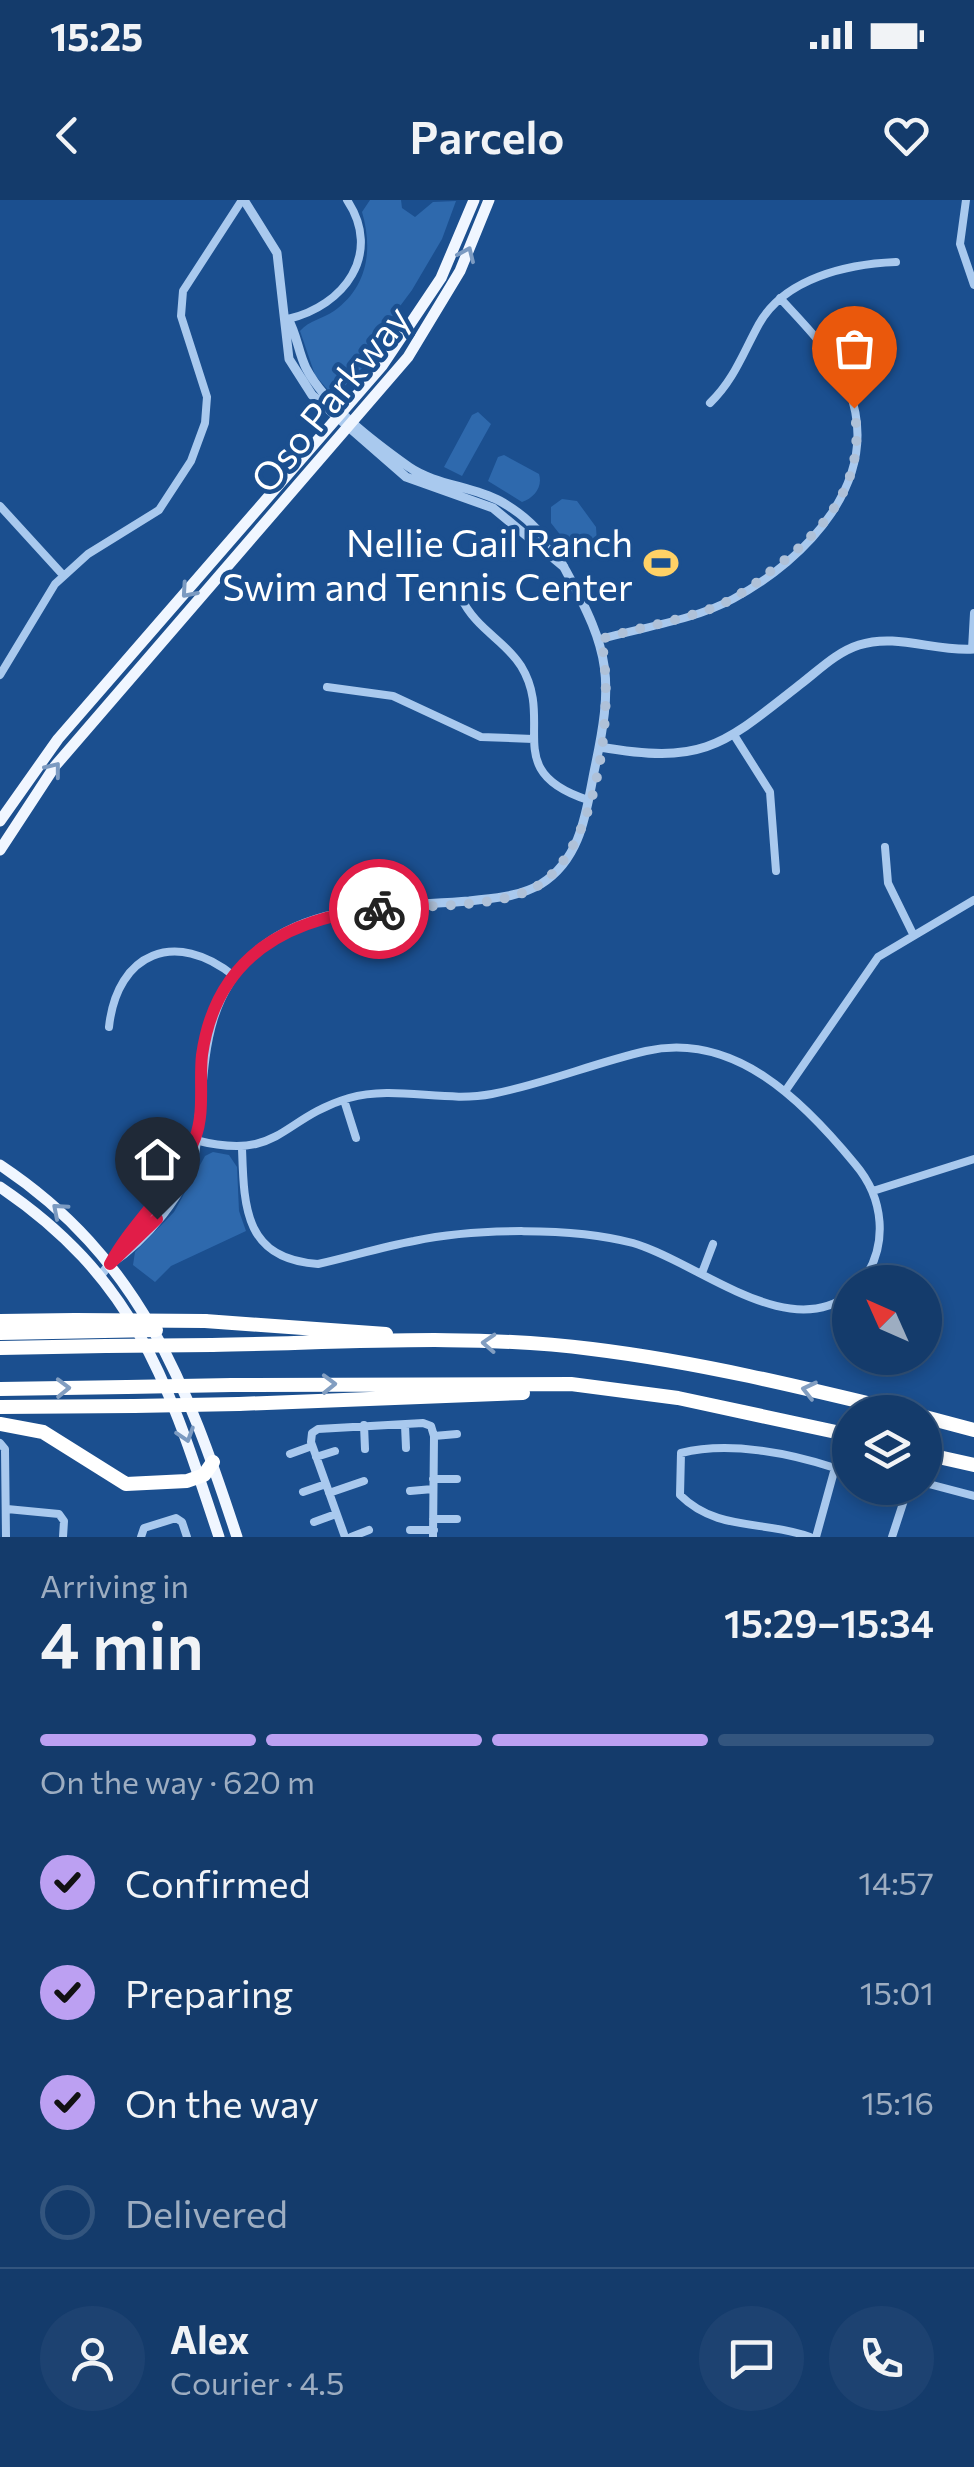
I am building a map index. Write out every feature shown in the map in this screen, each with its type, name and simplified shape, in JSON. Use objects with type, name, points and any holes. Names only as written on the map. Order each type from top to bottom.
[{"type":"highway","points":[[0,1322],[204,1321],[608,1351],[718,1368],[832,1395]]},
{"type":"highway","points":[[0,1334],[148,1330]]},
{"type":"highway","points":[[0,1348],[426,1340]]},
{"type":"highway","points":[[0,1389],[571,1384],[678,1398],[832,1432]]},
{"type":"highway","points":[[0,1408],[239,1404],[506,1392],[678,1398]]},
{"type":"highway","points":[[942,1422],[974,1430]]},
{"type":"highway","points":[[0,1424],[43,1432],[126,1484],[149,1485],[199,1477],[212,1462]]},
{"type":"highway","points":[[942,1458],[974,1465]]},
{"type":"main road","name":"Oso Parkway","points":[[0,821],[58,740],[340,415],[426,304],[474,200]]},
{"type":"main road","name":"Oso Parkway","points":[[0,850],[55,766],[352,425],[436,315],[489,200]]},
{"type":"main road","points":[[0,1165],[53,1203],[110,1264],[195,1413],[237,1537]]},
{"type":"main road","points":[[0,1187],[54,1228],[148,1330],[220,1537]]},
{"type":"street","points":[[0,675],[63,575],[88,554],[159,510],[191,461],[204,423],[207,397],[181,302],[189,275],[243,200],[277,253],[288,319],[314,381],[340,415],[414,470],[500,501],[524,516],[545,536],[601,639],[608,698],[588,800],[568,858],[529,890],[313,919],[272,940],[234,976],[214,1010],[206,1039],[195,1140],[175,1186],[101,1275]]},
{"type":"street","points":[[288,319],[325,306],[352,279],[362,242],[356,216],[346,200]]},
{"type":"street","points":[[966,200],[960,244],[974,286]]},
{"type":"street","points":[[710,403],[731,380],[760,322],[780,298],[815,278],[861,265],[896,262]]},
{"type":"street","points":[[601,639],[734,598],[820,531],[842,499],[857,439],[850,392],[834,362],[780,298]]},
{"type":"street","points":[[0,506],[63,575]]},
{"type":"street","points":[[460,596],[478,626],[510,653],[524,673],[535,761],[548,780],[565,792],[588,800]]},
{"type":"street","points":[[600,747],[668,756],[706,749],[734,735],[830,660],[857,646],[895,640],[946,650],[973,649],[974,613]]},
{"type":"street","points":[[327,688],[393,696],[481,737],[532,739]]},
{"type":"street","points":[[734,735],[770,792],[776,870]]},
{"type":"street","points":[[885,847],[888,883],[913,934]]},
{"type":"street","points":[[786,1090],[823,1042],[866,971],[889,948],[974,900]]},
{"type":"street","points":[[110,1027],[122,980],[154,955],[180,950],[200,954],[234,976]]},
{"type":"street","points":[[195,1140],[242,1148],[267,1143],[344,1100],[381,1093],[450,1098],[491,1094],[665,1048],[714,1054],[754,1070],[786,1090],[852,1160],[874,1190],[879,1217],[878,1248],[870,1265]]},
{"type":"street","points":[[344,1100],[356,1138]]},
{"type":"street","points":[[242,1148],[246,1213],[262,1240],[285,1258],[318,1264],[452,1235],[584,1235],[633,1243],[792,1311],[821,1310],[832,1304]]},
{"type":"street","points":[[874,1190],[974,1158]]},
{"type":"street","points":[[139,1166],[175,1186]]},
{"type":"street","points":[[702,1272],[713,1244]]},
{"type":"street","points":[[369,1530],[348,1537],[336,1514],[310,1438],[318,1429],[427,1424],[434,1436],[434,1533],[410,1530]]},
{"type":"street","points":[[364,1425],[365,1449]]},
{"type":"street","points":[[405,1425],[406,1448]]},
{"type":"street","points":[[434,1436],[456,1434]]},
{"type":"street","points":[[2,1444],[6,1537]]},
{"type":"street","points":[[290,1454],[312,1446]]},
{"type":"street","points":[[727,1449],[790,1456],[835,1468],[813,1537],[710,1517],[680,1495],[681,1453],[727,1449]]},
{"type":"street","points":[[316,1457],[335,1451]]},
{"type":"street","points":[[410,1490],[457,1478]]},
{"type":"street","points":[[303,1492],[364,1480]]},
{"type":"street","points":[[942,1488],[974,1496]]},
{"type":"street","points":[[892,1537],[902,1505]]},
{"type":"street","points":[[7,1509],[63,1516],[63,1537]]},
{"type":"street","points":[[314,1522],[336,1514]]},
{"type":"street","points":[[141,1537],[146,1528],[180,1519],[187,1537]]},
{"type":"street","points":[[433,1519],[457,1519]]},
{"type":"shaded area","points":[[370,200],[401,200],[402,208],[415,217],[433,202],[456,201],[442,239],[412,290],[366,352],[364,366],[334,397],[315,375],[300,331],[334,311],[361,279],[367,253],[362,212]]},
{"type":"shaded area","points":[[478,412],[491,424],[462,476],[444,467],[472,415]]},
{"type":"shaded area","points":[[504,455],[539,474],[539,488],[522,502],[488,481],[498,457]]},
{"type":"shaded area","points":[[562,499],[577,501],[596,527],[597,543],[589,551],[569,546],[551,523],[551,507]]},
{"type":"shaded area","points":[[213,1152],[229,1155],[237,1167],[239,1211],[246,1231],[171,1266],[155,1282],[133,1265],[135,1252],[174,1212],[205,1156]]},
{"type":"way so far","points":[[379,909],[520,894],[561,867],[580,835],[604,726],[608,698],[601,639],[712,608],[734,598],[820,531],[842,499],[851,476],[857,439],[854,408]]},
{"type":"place","name":"Nellie Gail Ranch Swim and Tennis Center","points":[[661,563]]},
{"type":"route","points":[[157,1219],[123,1256],[110,1264],[168,1190],[195,1140],[202,1054],[214,1010],[234,976],[261,948],[301,924],[327,915],[379,909]]}]
